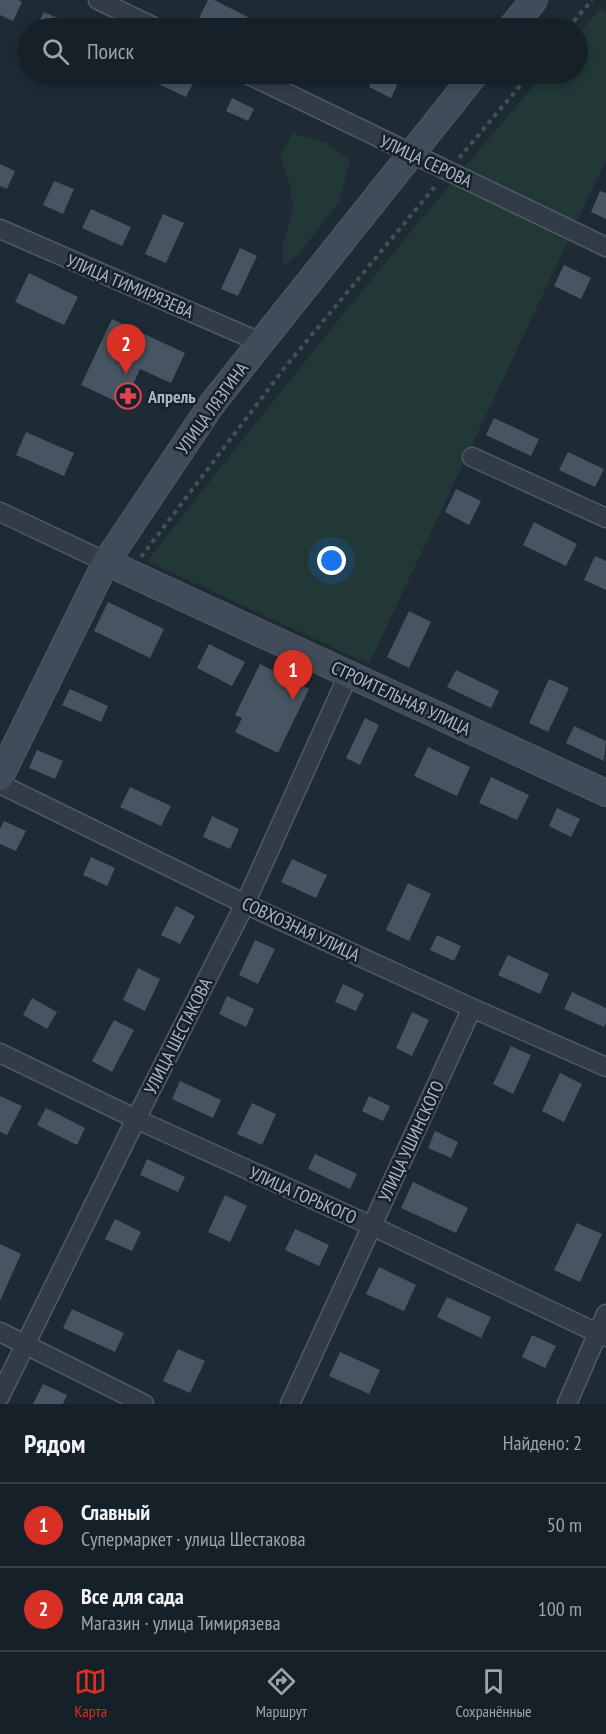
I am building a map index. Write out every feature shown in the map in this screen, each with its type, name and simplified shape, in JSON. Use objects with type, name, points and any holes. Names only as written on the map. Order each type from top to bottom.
[{"type":"main road","points":[[519,18],[534,0]]},
{"type":"main road","name":"УЛИЦА ЛЯЗГИНА","points":[[0,777],[212,404],[467,84]]},
{"type":"main road","name":"СТРОИТЕЛЬНАЯ УЛИЦА","points":[[117,568],[606,793]]},
{"type":"street","points":[[98,0],[135,18]]},
{"type":"street","name":"УЛИЦА СЕРОВА","points":[[268,84],[606,247]]},
{"type":"street","name":"УЛИЦА ТИМИРЯЗЕВА","points":[[0,229],[260,342]]},
{"type":"street","points":[[472,457],[606,518]]},
{"type":"street","name":"СТРОИТЕЛЬНАЯ УЛИЦА","points":[[0,512],[117,568]]},
{"type":"street","name":"УЛИЦА ШЕСТАКОВА","points":[[0,1396],[245,904],[349,673]]},
{"type":"street","name":"СОВХОЗНАЯ УЛИЦА","points":[[0,783],[245,904],[472,1008],[606,1066]]},
{"type":"street","name":"УЛИЦА УШИНСКОГО","points":[[290,1404],[472,1008]]},
{"type":"street","name":"УЛИЦА ГОРЬКОГО","points":[[0,1053],[136,1119],[372,1226],[602,1336]]},
{"type":"street","points":[[567,1404],[602,1336],[606,1314]]},
{"type":"street","points":[[0,1332],[144,1404]]},
{"type":"path","points":[[577,18],[592,0]]},
{"type":"path","points":[[117,568],[522,84]]},
{"type":"green space","points":[[600,9],[606,12],[606,160],[369,664],[147,561],[392,254],[536,84],[588,84],[588,23]]},
{"type":"green space","points":[[292,133],[327,143],[350,160],[339,202],[300,252],[284,266],[282,250],[291,218],[292,197],[280,158]]},
{"type":"building","points":[[0,0],[22,2],[13,21],[0,15]]},
{"type":"building","points":[[208,0],[214,0],[248,17],[247,18],[199,18]]},
{"type":"building","points":[[44,12],[58,18],[41,18]]},
{"type":"building","points":[[158,84],[192,84],[186,97]]},
{"type":"building","points":[[371,84],[398,84],[391,98],[369,87]]},
{"type":"building","points":[[232,98],[254,109],[248,121],[226,111]]},
{"type":"building","points":[[0,164],[15,171],[7,189],[0,186]]},
{"type":"building","points":[[54,181],[74,189],[63,214],[43,205]]},
{"type":"building","points":[[600,191],[606,193],[606,219],[591,212]]},
{"type":"building","points":[[91,209],[131,227],[122,246],[82,228]]},
{"type":"building","points":[[163,214],[184,223],[166,263],[145,254]]},
{"type":"building","points":[[240,248],[257,256],[238,296],[221,289]]},
{"type":"building","points":[[564,265],[591,278],[581,299],[554,286]]},
{"type":"building","points":[[29,273],[78,297],[64,325],[15,302]]},
{"type":"building","points":[[112,319],[185,353],[171,383],[140,369],[124,405],[81,385]]},
{"type":"building","points":[[494,418],[539,439],[531,456],[486,435]]},
{"type":"building","points":[[26,432],[74,453],[64,476],[16,455]]},
{"type":"building","points":[[568,452],[604,469],[595,487],[559,470]]},
{"type":"building","points":[[456,489],[481,501],[469,525],[445,512]]},
{"type":"building","points":[[534,522],[577,544],[566,566],[523,545]]},
{"type":"building","points":[[595,556],[606,561],[606,590],[584,580]]},
{"type":"building","points":[[108,602],[164,629],[150,658],[94,631]]},
{"type":"building","points":[[409,611],[431,622],[409,668],[387,657]]},
{"type":"building","points":[[209,644],[245,662],[232,686],[197,668]]},
{"type":"building","points":[[260,664],[309,689],[278,753],[235,732],[242,718],[235,715]]},
{"type":"building","points":[[456,670],[499,691],[491,708],[447,687]]},
{"type":"building","points":[[549,679],[569,688],[548,732],[529,723]]},
{"type":"building","points":[[70,689],[108,706],[101,722],[62,705]]},
{"type":"building","points":[[365,718],[379,725],[360,765],[346,758]]},
{"type":"building","points":[[574,726],[606,741],[604,761],[566,743]]},
{"type":"building","points":[[428,747],[470,767],[457,796],[414,776]]},
{"type":"building","points":[[37,750],[63,761],[55,779],[29,768]]},
{"type":"building","points":[[491,777],[529,795],[517,820],[479,803]]},
{"type":"building","points":[[130,787],[171,806],[161,826],[120,807]]},
{"type":"building","points":[[557,808],[580,819],[571,837],[549,826]]},
{"type":"building","points":[[212,816],[239,829],[230,849],[203,837]]},
{"type":"building","points":[[4,821],[26,831],[16,851],[0,844],[0,829]]},
{"type":"building","points":[[91,857],[115,868],[107,886],[83,875]]},
{"type":"building","points":[[292,859],[327,875],[316,898],[281,882]]},
{"type":"building","points":[[408,883],[431,894],[409,941],[386,930]]},
{"type":"building","points":[[176,906],[195,916],[180,944],[161,935]]},
{"type":"building","points":[[437,935],[461,946],[454,961],[430,950]]},
{"type":"building","points":[[255,940],[275,949],[258,984],[239,975]]},
{"type":"building","points":[[508,955],[549,974],[540,994],[498,975]]},
{"type":"building","points":[[138,968],[160,979],[145,1011],[123,1000]]},
{"type":"building","points":[[343,984],[364,994],[356,1011],[335,1002]]},
{"type":"building","points":[[572,992],[606,1008],[604,1027],[564,1009]]},
{"type":"building","points":[[227,996],[254,1009],[246,1027],[219,1014]]},
{"type":"building","points":[[32,998],[57,1012],[47,1029],[23,1015]]},
{"type":"building","points":[[412,1012],[429,1020],[412,1056],[396,1048]]},
{"type":"building","points":[[114,1020],[134,1030],[112,1072],[92,1061]]},
{"type":"building","points":[[511,1046],[531,1055],[513,1094],[493,1084]]},
{"type":"building","points":[[560,1073],[582,1084],[564,1122],[542,1111]]},
{"type":"building","points":[[180,1081],[221,1100],[213,1118],[172,1099]]},
{"type":"building","points":[[0,1096],[22,1106],[7,1135],[0,1132]]},
{"type":"building","points":[[369,1096],[390,1106],[383,1121],[362,1111]]},
{"type":"building","points":[[252,1103],[276,1114],[262,1145],[237,1134]]},
{"type":"building","points":[[46,1108],[85,1128],[77,1145],[37,1125]]},
{"type":"building","points":[[435,1131],[458,1142],[451,1158],[428,1148]]},
{"type":"building","points":[[315,1154],[357,1174],[350,1189],[308,1169]]},
{"type":"building","points":[[147,1159],[185,1177],[178,1192],[140,1175]]},
{"type":"building","points":[[413,1182],[468,1208],[456,1233],[401,1208]]},
{"type":"building","points":[[225,1195],[247,1206],[230,1242],[208,1232]]},
{"type":"building","points":[[115,1219],[141,1232],[132,1251],[105,1239]]},
{"type":"building","points":[[577,1223],[602,1234],[580,1282],[554,1270]]},
{"type":"building","points":[[295,1229],[329,1245],[319,1266],[285,1250]]},
{"type":"building","points":[[0,1244],[21,1254],[0,1301]]},
{"type":"building","points":[[379,1267],[416,1285],[404,1311],[366,1294]]},
{"type":"building","points":[[447,1297],[491,1317],[481,1338],[437,1317]]},
{"type":"building","points":[[72,1309],[124,1333],[115,1352],[63,1328]]},
{"type":"building","points":[[532,1335],[556,1346],[545,1368],[522,1357]]},
{"type":"building","points":[[178,1349],[205,1361],[190,1393],[163,1381]]},
{"type":"building","points":[[340,1352],[380,1370],[369,1394],[329,1376]]},
{"type":"building","points":[[43,1384],[67,1395],[63,1404],[33,1404]]},
{"type":"place","name":"Все для сада","points":[[126,374]]},
{"type":"place","name":"Апрель","points":[[128,396]]},
{"type":"place","name":"Славный","points":[[293,700]]}]
